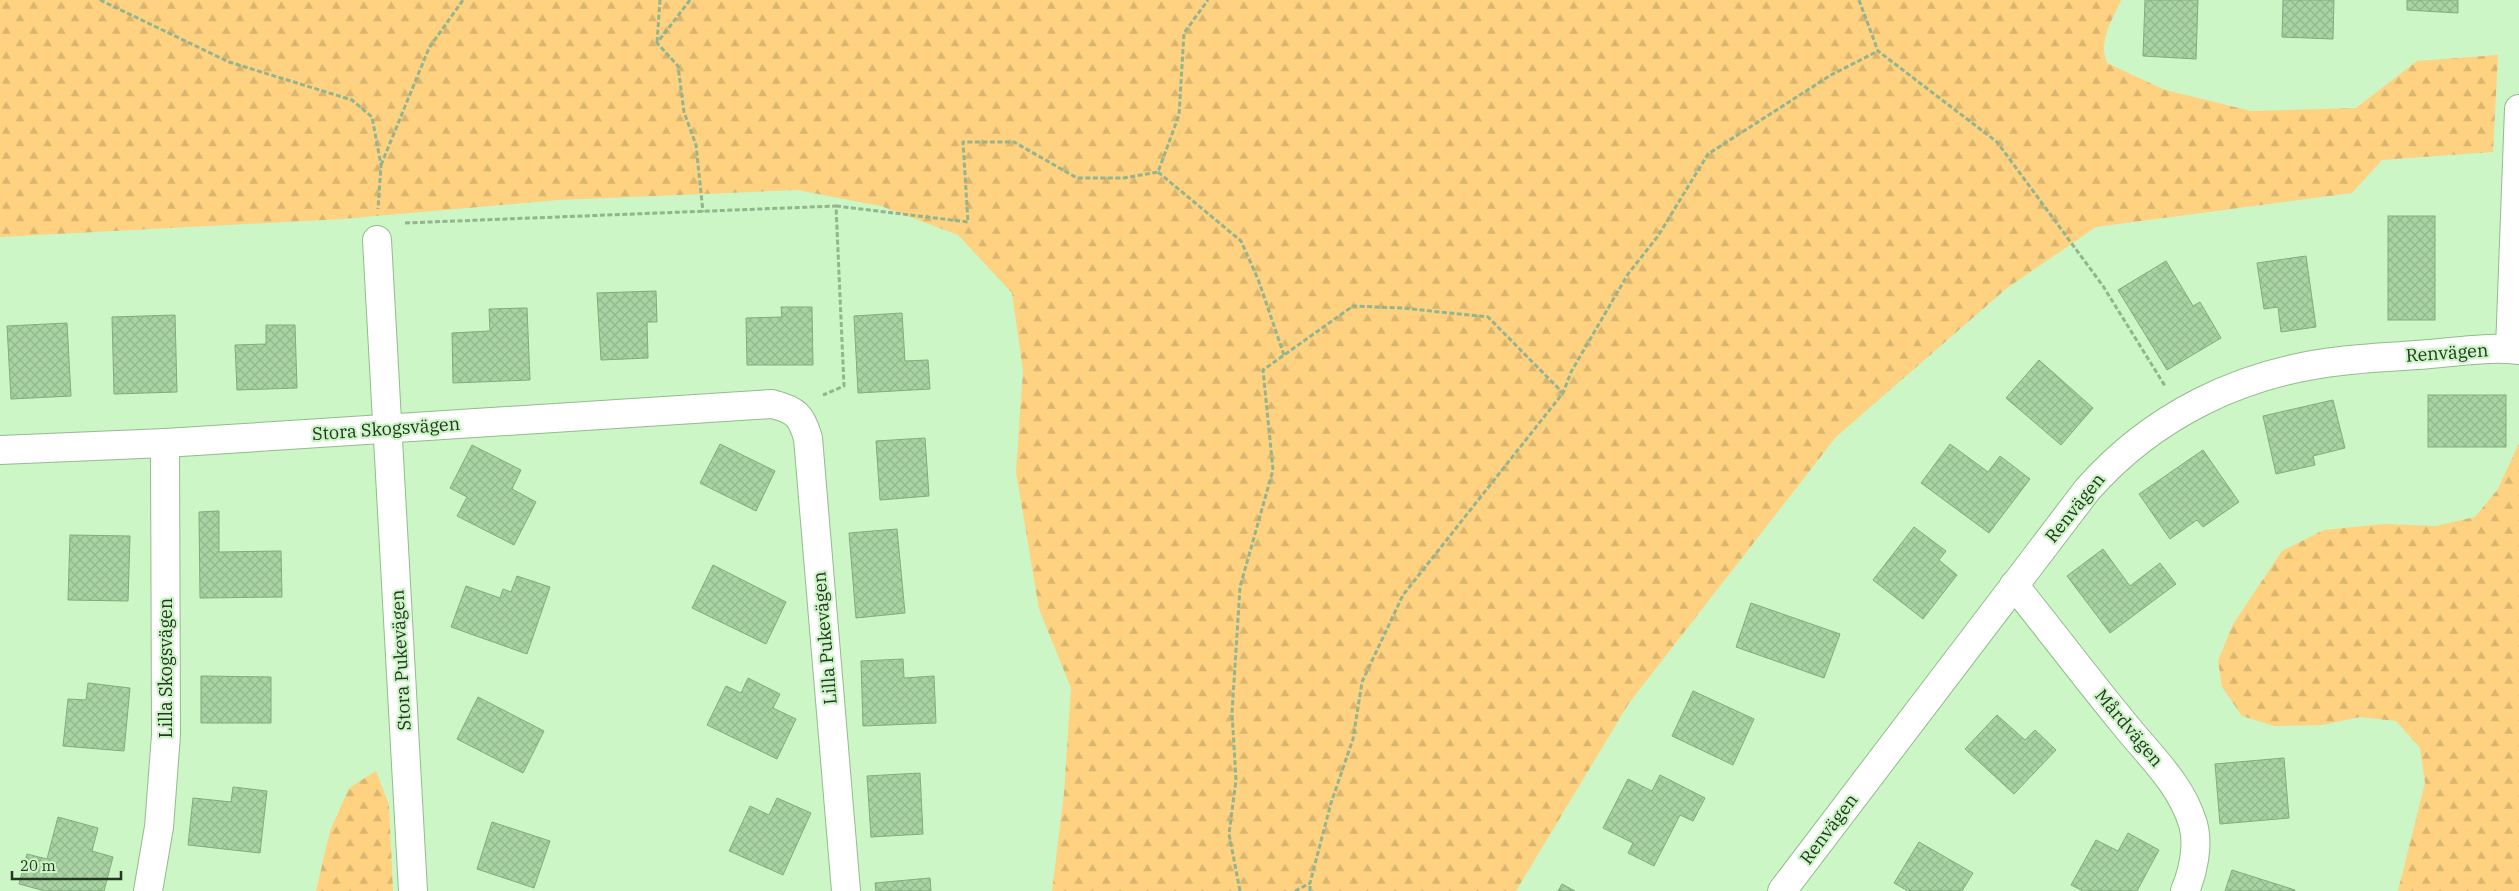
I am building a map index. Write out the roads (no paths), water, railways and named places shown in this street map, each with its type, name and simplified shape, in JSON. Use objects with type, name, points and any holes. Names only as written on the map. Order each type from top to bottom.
[{"type":"street","points":[[2514,349],[2519,109]]},
{"type":"street","name":"Stora Pukevägen","points":[[377,232],[413,891]]},
{"type":"street","name":"Renvägen","points":[[1782,891],[2014,585],[2111,463],[2143,437],[2181,412],[2220,392],[2253,380],[2297,368],[2340,361],[2514,349]]},
{"type":"street","name":"Stora Skogsvägen","points":[[0,450],[165,443],[781,406]]},
{"type":"street","name":"Lilla Pukevägen","points":[[781,406],[802,419],[808,438],[846,891]]},
{"type":"street","name":"Lilla Skogsvägen","points":[[148,891],[159,827],[166,735],[165,443]]},
{"type":"street","name":"Mårdvägen","points":[[2014,585],[2126,726],[2166,772],[2182,799],[2194,826],[2195,846],[2191,875],[2185,891]]}]
